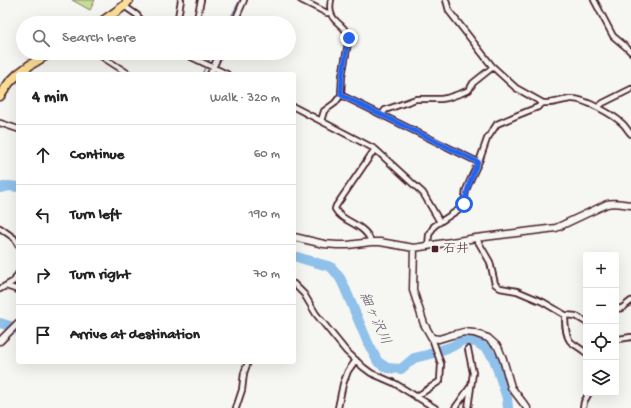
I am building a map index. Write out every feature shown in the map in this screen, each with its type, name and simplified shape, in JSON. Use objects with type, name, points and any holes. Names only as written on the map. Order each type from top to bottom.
[{"type":"highway","points":[[109,16],[127,3]]},
{"type":"highway","points":[[21,72],[38,60]]},
{"type":"highway","points":[[0,96],[16,76]]},
{"type":"street","points":[[178,16],[181,0]]},
{"type":"street","points":[[198,16],[201,0]]},
{"type":"street","points":[[237,16],[244,0]]},
{"type":"street","points":[[301,0],[327,13],[330,13]]},
{"type":"street","points":[[320,121],[324,110],[335,103],[341,95],[342,76],[349,38],[346,32],[330,13],[329,6],[331,0]]},
{"type":"street","points":[[446,0],[449,11],[483,56],[516,88],[543,103],[548,104],[572,99],[584,101],[598,107],[623,124],[631,134]]},
{"type":"street","points":[[594,0],[613,36],[631,52]]},
{"type":"street","points":[[127,3],[138,16]]},
{"type":"street","points":[[107,60],[126,72]]},
{"type":"street","points":[[198,60],[223,72]]},
{"type":"street","points":[[211,72],[216,60]]},
{"type":"street","points":[[382,115],[385,110],[416,99],[448,98],[469,90],[477,80],[493,67]]},
{"type":"street","points":[[598,107],[631,88]]},
{"type":"street","points":[[341,95],[478,162]]},
{"type":"street","points":[[428,246],[429,235],[434,226],[461,208],[464,204],[466,190],[487,139],[497,124],[538,107],[543,103]]},
{"type":"street","points":[[296,108],[375,149],[424,194],[440,222]]},
{"type":"street","points":[[0,122],[16,128]]},
{"type":"street","points":[[371,242],[369,236],[359,227],[337,214],[335,209],[375,149]]},
{"type":"street","points":[[296,237],[336,246],[380,242],[414,248],[476,238],[556,228],[607,204],[618,203],[631,205]]},
{"type":"street","points":[[0,228],[16,238]]},
{"type":"street","points":[[476,238],[490,262],[495,284],[500,288],[517,291],[544,302],[565,315],[576,316],[583,319]]},
{"type":"street","points":[[414,248],[413,290],[424,324],[433,342],[441,364],[440,380],[416,397]]},
{"type":"street","points":[[0,289],[14,281],[16,278]]},
{"type":"street","points":[[6,286],[16,289]]},
{"type":"street","points":[[296,286],[304,294],[316,314],[342,346],[362,367],[371,373],[394,383],[435,408]]},
{"type":"street","points":[[619,308],[622,308],[631,301]]},
{"type":"street","points":[[565,315],[565,325],[570,341],[583,351]]},
{"type":"street","points":[[0,342],[15,326]]},
{"type":"street","points":[[433,342],[464,332],[488,338],[498,347],[511,387],[527,408]]},
{"type":"street","points":[[619,339],[631,337]]},
{"type":"street","points":[[468,349],[473,373],[468,408]]},
{"type":"street","points":[[338,408],[343,384],[348,371],[356,360]]},
{"type":"street","points":[[236,408],[242,390],[244,373],[247,364]]},
{"type":"street","points":[[455,408],[471,384]]},
{"type":"street","points":[[583,408],[587,396]]},
{"type":"green space","points":[[72,0],[95,0],[90,10]]},
{"type":"waterway","points":[[232,16],[240,0]]},
{"type":"waterway","points":[[203,72],[209,60]]},
{"type":"waterway","points":[[0,188],[9,186],[16,187]]},
{"type":"waterway","name":"細ヶ沢川","points":[[296,257],[328,266],[332,268],[340,278],[368,343],[378,362],[387,368],[401,369],[414,358],[453,346],[463,340],[476,342],[487,349],[494,359],[507,398],[508,408]]},
{"type":"waterway","name":"細ヶ沢川","points":[[0,323],[16,329]]},
{"type":"place","name":"石井","points":[[435,249]]},
{"type":"route","points":[[349,38],[342,76],[341,95],[478,162],[466,190],[464,204]]}]
